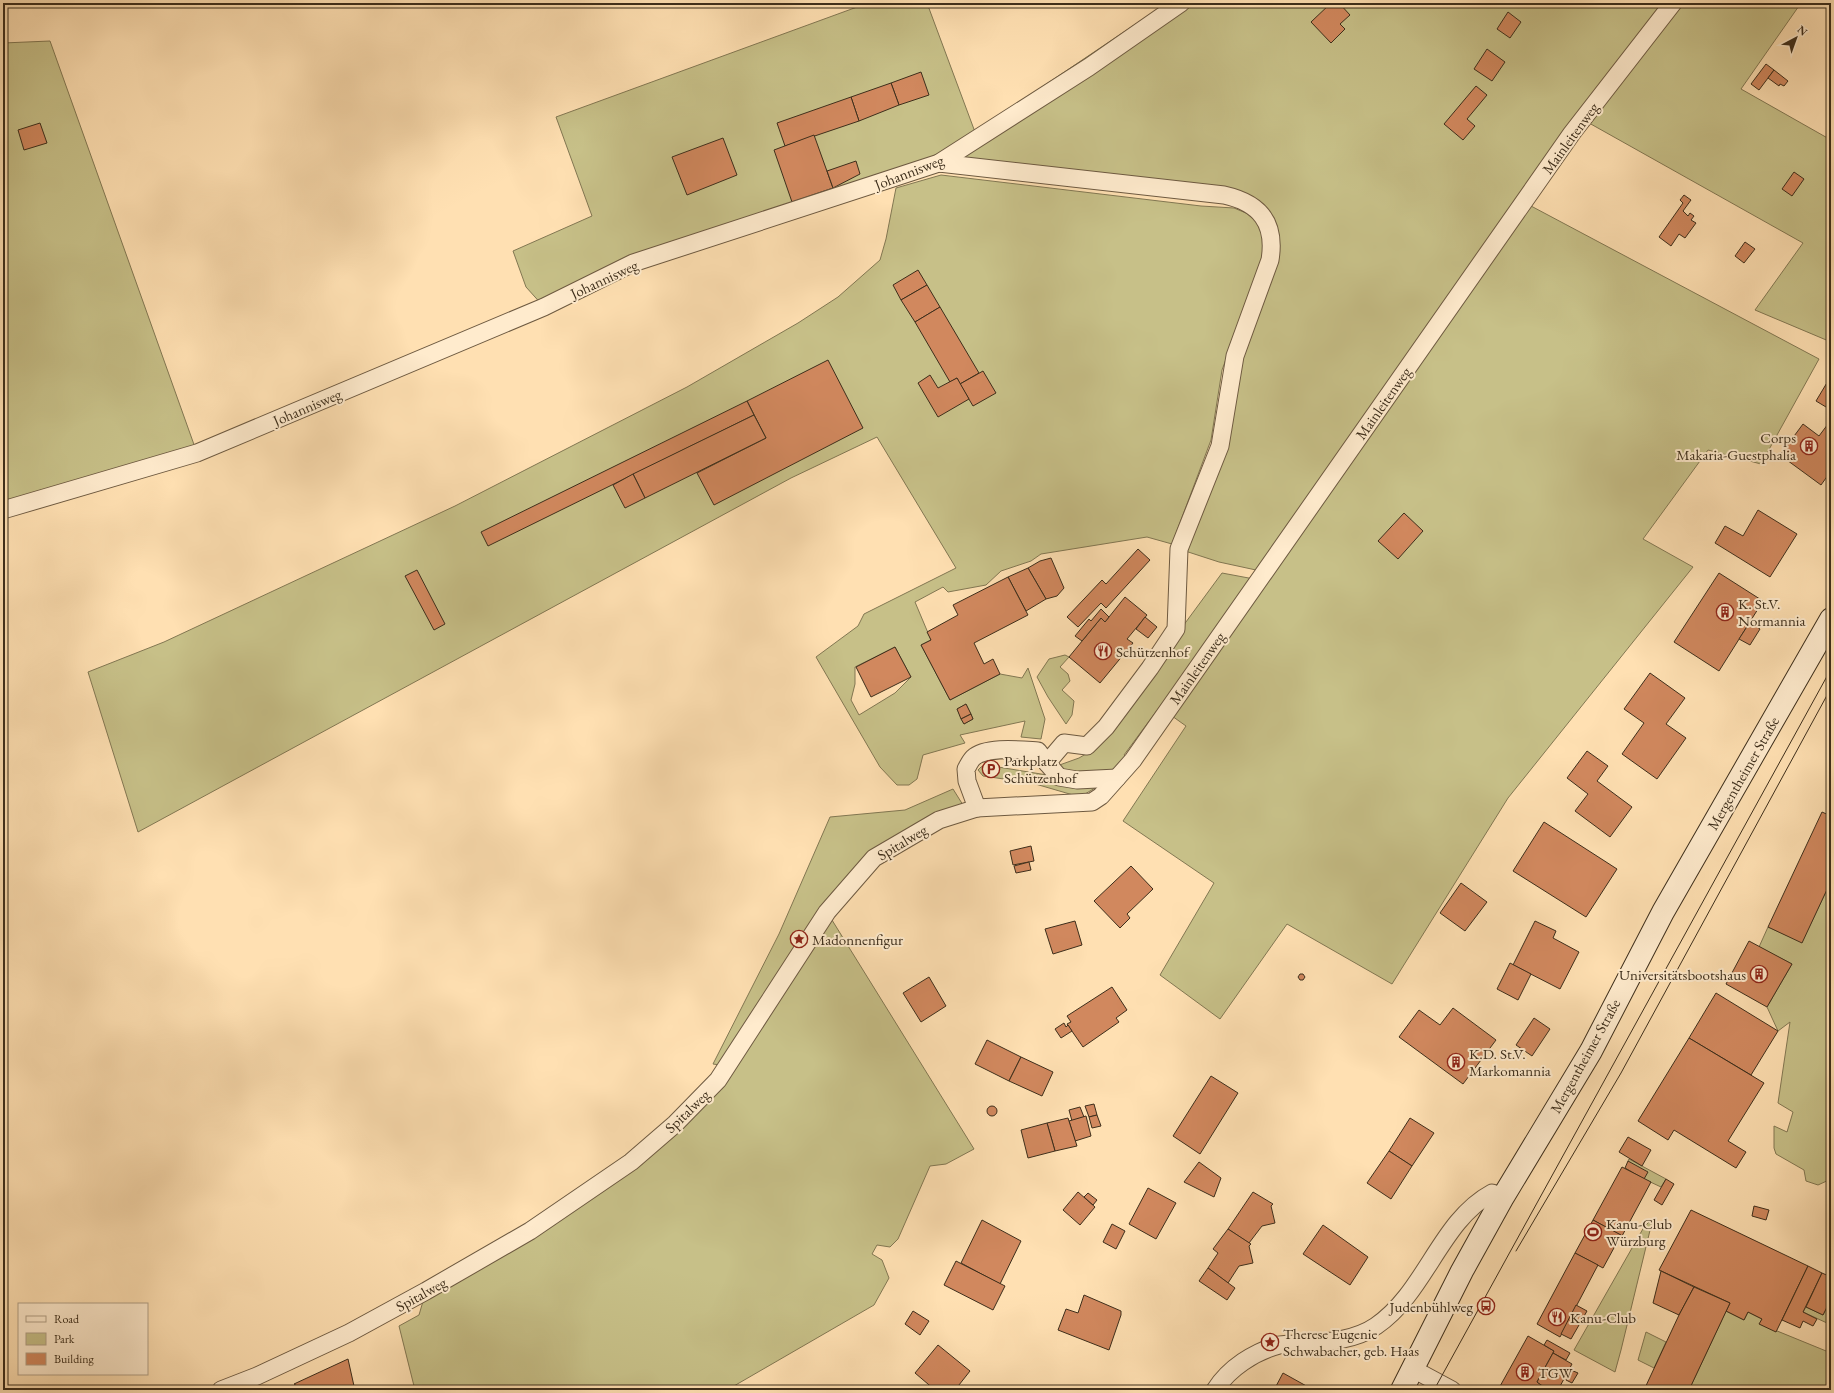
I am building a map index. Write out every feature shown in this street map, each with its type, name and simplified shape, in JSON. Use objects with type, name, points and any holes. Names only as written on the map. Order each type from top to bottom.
[{"type":"main road","name":"Mergentheimer Straße","points":[[1402,1390],[1462,1271],[1503,1197],[1591,1051],[1662,912],[1831,619]]},
{"type":"street","name":"Johannisweg","points":[[3,510],[197,453],[544,307],[633,263],[939,163],[1089,66],[1181,3]]},
{"type":"street","name":"Mainleitenweg","points":[[1092,802],[1101,796],[1133,760],[1572,133],[1674,3]]},
{"type":"street","points":[[939,163],[1240,198],[1252,205],[1261,214],[1271,233],[1272,247],[1270,260],[1235,356],[1220,446],[1179,549],[1176,629],[1150,668],[1097,738],[1087,746],[1064,743],[1047,763]]},
{"type":"street","points":[[978,808],[967,781],[966,769],[973,758],[989,751],[1004,749],[1038,751],[1059,777],[1077,780],[1117,778]]},
{"type":"street","name":"Spitalweg","points":[[221,1390],[257,1376],[349,1333],[426,1291],[530,1231],[631,1162],[675,1124],[718,1080],[827,912],[874,858],[939,820],[978,808],[1092,802]]},
{"type":"street","points":[[1215,1390],[1225,1376],[1236,1367],[1279,1345],[1342,1340],[1375,1326],[1394,1310],[1424,1272],[1459,1220],[1473,1205],[1492,1192],[1503,1197]]},
{"type":"street","points":[[1413,1369],[1452,1390]]},
{"type":"green space","points":[[868,3],[927,3],[975,132],[1167,3],[1665,3],[1256,570],[1219,562],[1179,549],[1220,446],[1272,247],[1252,205],[939,163],[633,263],[544,307],[526,287],[513,251],[592,216],[556,117]]},
{"type":"green space","points":[[1684,3],[1801,3],[1741,89],[1831,140],[1831,342],[1755,310],[1803,243],[1589,123]]},
{"type":"green space","points":[[50,41],[197,453],[3,510],[3,43]]},
{"type":"green space","points":[[941,175],[1201,206],[1234,208],[1246,213],[1255,220],[1264,236],[1264,257],[1222,370],[1211,440],[1172,544],[1147,537],[1041,554],[1031,561],[1001,571],[986,585],[948,592],[943,587],[915,602],[931,640],[921,645],[950,700],[1000,674],[1022,678],[1028,668],[1045,719],[1041,739],[1021,737],[1025,721],[960,735],[965,743],[923,755],[917,779],[909,785],[897,785],[880,767],[816,657],[858,626],[864,614],[956,568],[877,437],[791,478],[138,832],[88,672],[164,642],[455,506],[687,387],[798,323],[838,297],[880,260],[886,239],[896,188]],"holes":[[[895,647],[911,677],[895,693],[859,715],[851,700],[855,684],[855,667]],[[966,704],[973,719],[964,724],[957,709]]]},
{"type":"green space","points":[[1531,206],[1819,359],[1761,464],[1708,450],[1643,539],[1693,567],[1508,798],[1392,984],[1287,924],[1220,1019],[1160,975],[1214,883],[1123,821],[1186,726],[1172,716]]},
{"type":"green space","points":[[1222,573],[1254,579],[1124,755],[1126,757],[1117,769],[1081,773],[1054,767],[1079,758],[1091,751]]},
{"type":"green space","points":[[1065,655],[1069,657],[1060,667],[1068,674],[1070,681],[1062,690],[1074,701],[1072,715],[1066,724],[1037,677],[1049,659]]},
{"type":"green space","points":[[986,765],[1100,785],[1080,797],[1032,783],[983,776],[978,770]]},
{"type":"green space","points":[[953,789],[963,805],[894,845],[827,912],[974,1149],[946,1164],[930,1166],[898,1239],[890,1247],[877,1245],[872,1254],[882,1260],[889,1278],[874,1305],[727,1390],[415,1390],[399,1326],[419,1315],[426,1291],[631,1163],[720,1065],[713,1064],[779,934],[830,817],[905,810]]},
{"type":"green space","points":[[1831,881],[1831,1179],[1818,1185],[1806,1181],[1804,1170],[1776,1154],[1774,1148],[1774,1126],[1787,1132],[1793,1112],[1778,1103],[1790,1022],[1778,1031],[1767,1007],[1792,964],[1759,947],[1768,927],[1802,942]]},
{"type":"green space","points":[[1629,1159],[1666,1179],[1661,1187],[1644,1179],[1628,1161]]},
{"type":"green space","points":[[1653,1218],[1615,1372],[1574,1350],[1644,1227]]},
{"type":"green space","points":[[1828,1305],[1831,1307],[1831,1344],[1828,1343],[1827,1323],[1803,1312],[1806,1307],[1823,1315]]},
{"type":"green space","points":[[1726,1311],[1744,1320],[1748,1312],[1762,1319],[1760,1324],[1831,1353],[1831,1390],[1689,1390]]},
{"type":"green space","points":[[1646,1332],[1666,1342],[1654,1368],[1638,1360]]},
{"type":"building","points":[[1331,3],[1339,3],[1350,15],[1340,24],[1345,29],[1331,43],[1311,22]]},
{"type":"building","points":[[1508,12],[1521,22],[1510,38],[1497,29]]},
{"type":"building","points":[[1487,49],[1505,62],[1492,81],[1474,69]]},
{"type":"building","points":[[1766,64],[1774,70],[1759,90],[1751,84]]},
{"type":"building","points":[[1774,70],[1788,81],[1784,86],[1780,84],[1779,86],[1768,78]]},
{"type":"building","points":[[921,72],[929,95],[899,105],[891,83]]},
{"type":"building","points":[[891,83],[899,105],[859,121],[851,97]]},
{"type":"building","points":[[1476,86],[1487,95],[1467,119],[1475,126],[1463,140],[1444,124]]},
{"type":"building","points":[[851,97],[859,121],[785,146],[777,123]]},
{"type":"building","points":[[40,123],[47,143],[24,150],[18,130]]},
{"type":"building","points":[[814,135],[833,188],[792,202],[774,150]]},
{"type":"building","points":[[723,138],[737,175],[687,195],[672,157]]},
{"type":"building","points":[[856,161],[860,174],[833,188],[827,171]]},
{"type":"building","points":[[1794,172],[1804,179],[1792,196],[1782,189]]},
{"type":"building","points":[[1684,195],[1691,200],[1683,211],[1688,216],[1690,213],[1694,216],[1691,220],[1696,223],[1685,238],[1679,234],[1671,246],[1659,237],[1683,203],[1680,200]]},
{"type":"building","points":[[1745,242],[1755,249],[1744,263],[1735,256]]},
{"type":"building","points":[[918,270],[927,285],[901,300],[893,285]]},
{"type":"building","points":[[927,285],[940,307],[915,322],[901,300]]},
{"type":"building","points":[[940,307],[979,373],[960,384],[957,378],[950,382],[915,322]]},
{"type":"building","points":[[828,360],[863,428],[714,505],[697,473],[766,438],[747,401]]},
{"type":"building","points":[[983,371],[996,393],[973,406],[960,384]]},
{"type":"building","points":[[930,375],[938,388],[957,378],[969,399],[938,417],[918,383]]},
{"type":"building","points":[[1831,376],[1831,410],[1816,401]]},
{"type":"building","points":[[747,401],[754,415],[488,546],[481,532]]},
{"type":"building","points":[[754,415],[766,438],[645,498],[633,474]]},
{"type":"building","name":"Corps Makaria-Guestphalia","points":[[1803,424],[1819,436],[1828,424],[1831,426],[1831,471],[1821,485],[1780,455]]},
{"type":"building","points":[[633,474],[645,498],[625,508],[613,485]]},
{"type":"building","points":[[1758,510],[1797,534],[1770,577],[1715,543],[1725,526],[1743,536]]},
{"type":"building","points":[[1404,513],[1423,531],[1398,559],[1378,541]]},
{"type":"building","points":[[1138,549],[1150,560],[1106,608],[1101,603],[1078,627],[1067,617],[1102,580],[1106,584]]},
{"type":"building","points":[[1051,558],[1064,588],[1057,596],[1046,599],[1028,568],[1040,561]]},
{"type":"building","points":[[1028,568],[1046,599],[1026,611],[1008,577]]},
{"type":"building","points":[[417,570],[445,624],[434,630],[405,576]]},
{"type":"building","name":"K. St.V. Normannia","points":[[1719,573],[1763,601],[1719,671],[1674,642]]},
{"type":"building","points":[[1008,577],[1028,615],[974,643],[984,664],[993,659],[1000,674],[950,700],[921,645],[931,640],[927,632],[958,615],[953,605]]},
{"type":"building","points":[[1125,597],[1147,615],[1127,639],[1133,643],[1100,683],[1069,657],[1101,618],[1105,622]]},
{"type":"building","points":[[1101,609],[1109,617],[1105,622],[1101,618],[1082,641],[1075,636],[1089,619],[1091,621]]},
{"type":"building","points":[[1145,617],[1157,627],[1148,638],[1136,629]]},
{"type":"building","points":[[1750,622],[1760,629],[1750,645],[1739,639]]},
{"type":"building","points":[[895,647],[911,677],[871,697],[856,667]]},
{"type":"building","points":[[1650,673],[1685,698],[1666,724],[1686,738],[1657,779],[1622,754],[1644,723],[1624,709]]},
{"type":"building","points":[[966,704],[971,714],[961,719],[957,709]]},
{"type":"building","points":[[971,714],[973,719],[964,724],[961,719]]},
{"type":"building","points":[[1587,751],[1608,766],[1597,781],[1632,807],[1610,837],[1575,811],[1588,794],[1567,778]]},
{"type":"building","points":[[1822,812],[1831,816],[1831,881],[1802,943],[1768,927]]},
{"type":"building","points":[[1544,822],[1617,869],[1586,917],[1513,871]]},
{"type":"building","points":[[1031,846],[1034,861],[1013,865],[1010,851]]},
{"type":"building","points":[[1029,862],[1031,870],[1016,873],[1014,866]]},
{"type":"building","points":[[1131,866],[1153,889],[1127,914],[1130,918],[1120,928],[1094,901]]},
{"type":"building","points":[[1461,883],[1487,902],[1465,931],[1440,913]]},
{"type":"building","points":[[1075,921],[1082,945],[1053,954],[1045,929]]},
{"type":"building","points":[[1535,921],[1556,931],[1553,938],[1579,952],[1560,989],[1513,965]]},
{"type":"building","name":"Universitätsbootshaus","points":[[1749,941],[1792,964],[1767,1007],[1726,984]]},
{"type":"building","points":[[1510,963],[1531,974],[1518,1000],[1497,989]]},
{"type":"building","points":[[1300,974],[1303,974],[1305,977],[1303,980],[1300,980],[1298,977]]},
{"type":"building","points":[[929,977],[946,1006],[921,1022],[903,993]]},
{"type":"building","points":[[1112,987],[1127,1010],[1116,1018],[1119,1022],[1083,1047],[1067,1024],[1071,1022],[1067,1016]]},
{"type":"building","points":[[1716,993],[1778,1031],[1751,1075],[1689,1038]]},
{"type":"building","name":"K.D. St.V. Markomannia","points":[[1453,1008],[1496,1040],[1463,1084],[1399,1037],[1419,1010],[1440,1025]]},
{"type":"building","points":[[1534,1018],[1550,1029],[1532,1056],[1516,1045]]},
{"type":"building","points":[[1064,1023],[1066,1027],[1068,1025],[1072,1031],[1061,1038],[1055,1029]]},
{"type":"building","points":[[1689,1038],[1764,1083],[1728,1141],[1746,1152],[1736,1168],[1674,1130],[1668,1140],[1638,1121]]},
{"type":"building","points":[[987,1040],[1021,1057],[1009,1081],[975,1064]]},
{"type":"building","points":[[1021,1057],[1053,1072],[1042,1096],[1009,1081]]},
{"type":"building","points":[[1211,1076],[1238,1093],[1200,1154],[1173,1136]]},
{"type":"building","points":[[1094,1104],[1097,1115],[1089,1117],[1085,1106]]},
{"type":"building","points":[[990,1106],[994,1106],[996,1107],[996,1115],[990,1116],[987,1113],[987,1109]]},
{"type":"building","points":[[1080,1107],[1084,1117],[1072,1121],[1069,1110]]},
{"type":"building","points":[[1097,1115],[1101,1126],[1092,1128],[1089,1117]]},
{"type":"building","points":[[1086,1116],[1091,1136],[1075,1141],[1069,1121]]},
{"type":"building","points":[[1068,1118],[1077,1146],[1055,1151],[1047,1123]]},
{"type":"building","points":[[1410,1118],[1434,1133],[1412,1166],[1389,1151]]},
{"type":"building","points":[[1047,1123],[1055,1151],[1028,1158],[1021,1130]]},
{"type":"building","points":[[1628,1137],[1651,1150],[1642,1166],[1619,1152]]},
{"type":"building","points":[[1389,1151],[1412,1166],[1391,1199],[1367,1183]]},
{"type":"building","points":[[1628,1161],[1648,1172],[1644,1179],[1625,1168]]},
{"type":"building","points":[[1199,1162],[1221,1178],[1214,1197],[1184,1182]]},
{"type":"building","points":[[1622,1167],[1651,1182],[1622,1236],[1593,1220]]},
{"type":"building","points":[[1666,1179],[1674,1184],[1662,1205],[1654,1200]]},
{"type":"building","points":[[1148,1188],[1176,1203],[1156,1239],[1129,1224]]},
{"type":"building","points":[[1078,1192],[1095,1207],[1080,1225],[1063,1210]]},
{"type":"building","points":[[1253,1192],[1273,1204],[1271,1206],[1275,1223],[1262,1226],[1249,1243],[1228,1229]]},
{"type":"building","points":[[1088,1193],[1097,1200],[1093,1205],[1084,1197]]},
{"type":"building","points":[[1754,1206],[1769,1210],[1766,1220],[1752,1216]]},
{"type":"building","points":[[1691,1210],[1808,1266],[1776,1332],[1759,1324],[1762,1319],[1748,1312],[1744,1320],[1726,1311],[1730,1303],[1659,1270]]},
{"type":"building","points":[[982,1220],[1021,1241],[1000,1284],[961,1263]]},
{"type":"building","points":[[1593,1220],[1621,1235],[1603,1268],[1575,1253]]},
{"type":"building","points":[[1112,1224],[1125,1231],[1116,1249],[1103,1242]]},
{"type":"building","points":[[1323,1225],[1368,1257],[1350,1285],[1303,1254]]},
{"type":"building","points":[[1228,1229],[1251,1244],[1249,1246],[1253,1263],[1239,1266],[1228,1283],[1208,1268],[1218,1253],[1213,1249]]},
{"type":"building","points":[[1575,1253],[1598,1265],[1560,1337],[1537,1324]]},
{"type":"building","points":[[956,1261],[1005,1286],[993,1310],[944,1285]]},
{"type":"building","points":[[1808,1266],[1822,1273],[1803,1312],[1817,1319],[1813,1326],[1803,1321],[1800,1328],[1782,1320]]},
{"type":"building","points":[[1208,1268],[1235,1288],[1227,1300],[1199,1281]]},
{"type":"building","points":[[1661,1271],[1694,1287],[1679,1315],[1653,1303]]},
{"type":"building","points":[[1822,1273],[1831,1277],[1831,1307],[1828,1305],[1823,1315],[1806,1307]]},
{"type":"building","points":[[1694,1287],[1730,1303],[1689,1390],[1644,1390],[1679,1315]]},
{"type":"building","points":[[1084,1295],[1121,1311],[1109,1350],[1058,1330],[1066,1309],[1078,1313]]},
{"type":"building","points":[[1576,1305],[1587,1311],[1571,1339],[1561,1334]]},
{"type":"building","points":[[913,1311],[929,1321],[920,1335],[905,1324]]},
{"type":"building","name":"TGW","points":[[1528,1336],[1554,1351],[1537,1382],[1544,1387],[1543,1390],[1502,1390],[1499,1388]]},
{"type":"building","points":[[1547,1340],[1570,1353],[1566,1360],[1553,1353],[1554,1351],[1544,1345]]},
{"type":"building","points":[[938,1345],[970,1371],[955,1390],[935,1390],[915,1373]]},
{"type":"building","points":[[1553,1353],[1572,1364],[1558,1390],[1543,1390],[1544,1387],[1537,1382]]},
{"type":"building","points":[[348,1359],[354,1386],[360,1390],[303,1390],[294,1384]]},
{"type":"building","points":[[1571,1370],[1578,1373],[1572,1383],[1566,1380]]},
{"type":"building","points":[[1283,1373],[1310,1388],[1309,1390],[1274,1390]]},
{"type":"tram line","points":[[1434,1390],[1831,669]]},
{"type":"tram line","points":[[1516,1251],[1621,1073],[1831,688]]},
{"type":"place","name":"Corps Makaria-Guestphalia","points":[[1809,446]]},
{"type":"place","name":"K. St.V. Normannia","points":[[1725,612]]},
{"type":"place","name":"Schützenhof","points":[[1103,651]]},
{"type":"place","name":"Parkplatz Schützenhof","points":[[991,769]]},
{"type":"place","name":"Madonnenfigur","points":[[799,939]]},
{"type":"place","name":"Universitätsbootshaus","points":[[1759,974]]},
{"type":"place","name":"K.D. St.V. Markomannia","points":[[1456,1062]]},
{"type":"place","name":"Kanu-Club Würzburg","points":[[1593,1232]]},
{"type":"place","name":"Judenbühlweg","points":[[1486,1306]]},
{"type":"place","name":"Kanu-Club","points":[[1557,1317]]},
{"type":"place","name":"Therese Eugenie Schwabacher, geb. Haas","points":[[1270,1342]]},
{"type":"place","name":"TGW","points":[[1525,1372]]}]
